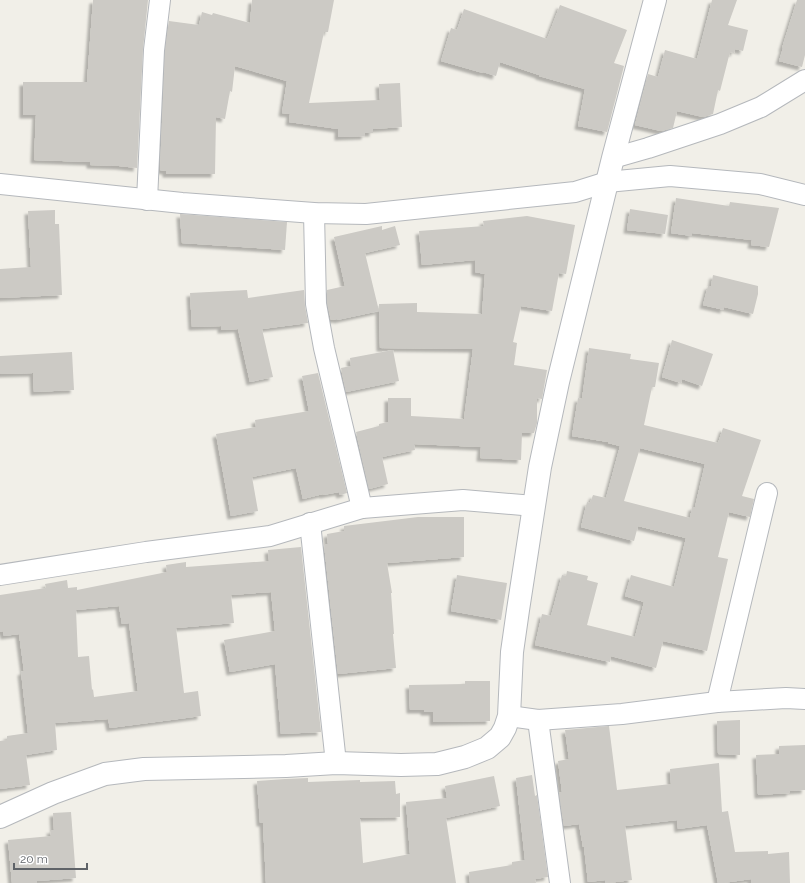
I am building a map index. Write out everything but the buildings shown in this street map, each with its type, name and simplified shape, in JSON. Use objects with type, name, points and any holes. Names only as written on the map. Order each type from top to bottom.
[{"type":"street","points":[[147,200],[154,50],[160,0]]},
{"type":"street","points":[[0,818],[53,794],[105,774],[144,769],[286,766],[336,763],[401,766],[437,764],[465,757],[487,748],[500,737],[509,716],[512,652],[540,467],[558,382],[607,182],[655,0]]},
{"type":"street","points":[[613,158],[720,124],[761,107],[805,80]]},
{"type":"street","points":[[0,184],[147,200],[314,213],[366,214],[575,192],[607,182],[670,176],[760,184],[805,195]]},
{"type":"street","points":[[314,213],[316,304],[324,348],[362,508]]},
{"type":"street","points":[[717,702],[767,493]]},
{"type":"street","points":[[0,575],[146,552],[270,536],[362,508],[463,500],[534,506]]},
{"type":"street","points":[[310,523],[336,763]]},
{"type":"street","points":[[509,716],[538,720],[622,714],[717,702],[786,698],[805,699]]},
{"type":"street","points":[[538,720],[560,883]]}]
